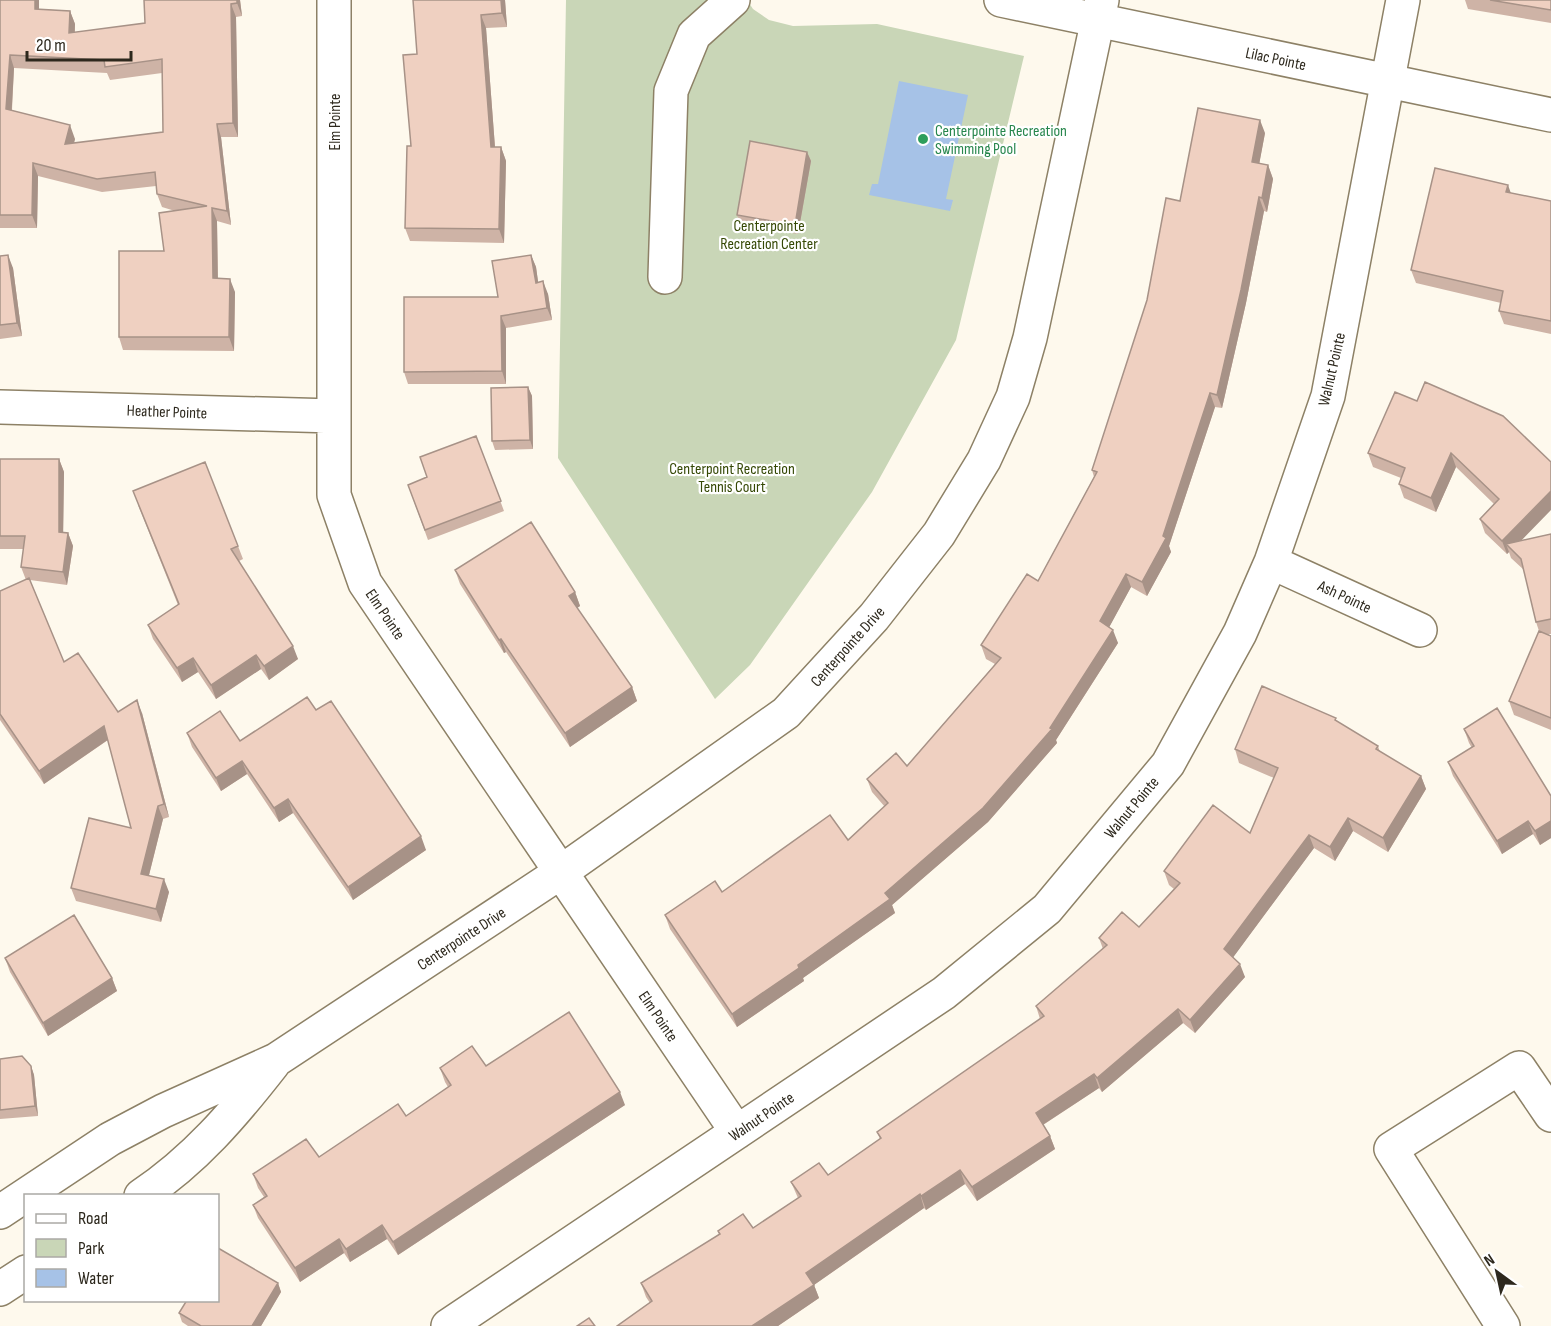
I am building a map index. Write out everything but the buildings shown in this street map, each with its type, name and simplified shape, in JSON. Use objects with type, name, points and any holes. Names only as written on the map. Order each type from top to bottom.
[{"type":"street","name":"Elm Pointe","points":[[334,0],[334,495],[365,583],[737,1132]]},
{"type":"street","points":[[665,277],[671,91],[694,35],[734,0]]},
{"type":"street","name":"Lilac Pointe","points":[[1000,0],[1100,10],[1388,81],[1551,115]]},
{"type":"street","name":"Walnut Pointe","points":[[448,1326],[944,993],[1047,909],[1168,764],[1240,633],[1270,562],[1328,396],[1403,0]]},
{"type":"street","name":"Centerpointe Drive","points":[[27,1194],[110,1139],[163,1111],[276,1060],[561,872],[786,713],[874,617],[939,534],[984,460],[1013,397],[1030,338],[1100,10]]},
{"type":"street","name":"Heather Pointe","points":[[0,407],[334,416]]},
{"type":"street","name":"Ash Pointe","points":[[1270,562],[1420,630]]},
{"type":"street","name":"Centerpointe Drive","points":[[144,1194],[199,1152],[231,1118],[276,1060]]},
{"type":"street","points":[[1503,1326],[1391,1149],[1519,1068],[1551,1115]]},
{"type":"street","name":"Centerpointe Drive","points":[[0,1212],[24,1196]]},
{"type":"street","points":[[0,1289],[24,1273]]},
{"type":"green space","name":"Centerpointe Recreation Center","points":[[566,0],[747,0],[753,9],[769,20],[793,26],[877,24],[1024,56],[956,340],[872,492],[750,665],[715,699],[558,458]]},
{"type":"water","name":"Centerpointe Recreation Swimming Pool","points":[[899,81],[968,95],[946,199],[953,200],[950,211],[869,195],[872,184],[878,184]]},
{"type":"place","name":"Centerpointe Recreation Swimming Pool","points":[[923,139]]},
{"type":"park label","name":"Centerpoint Recreation Tennis Court","points":[[732,477]]}]
